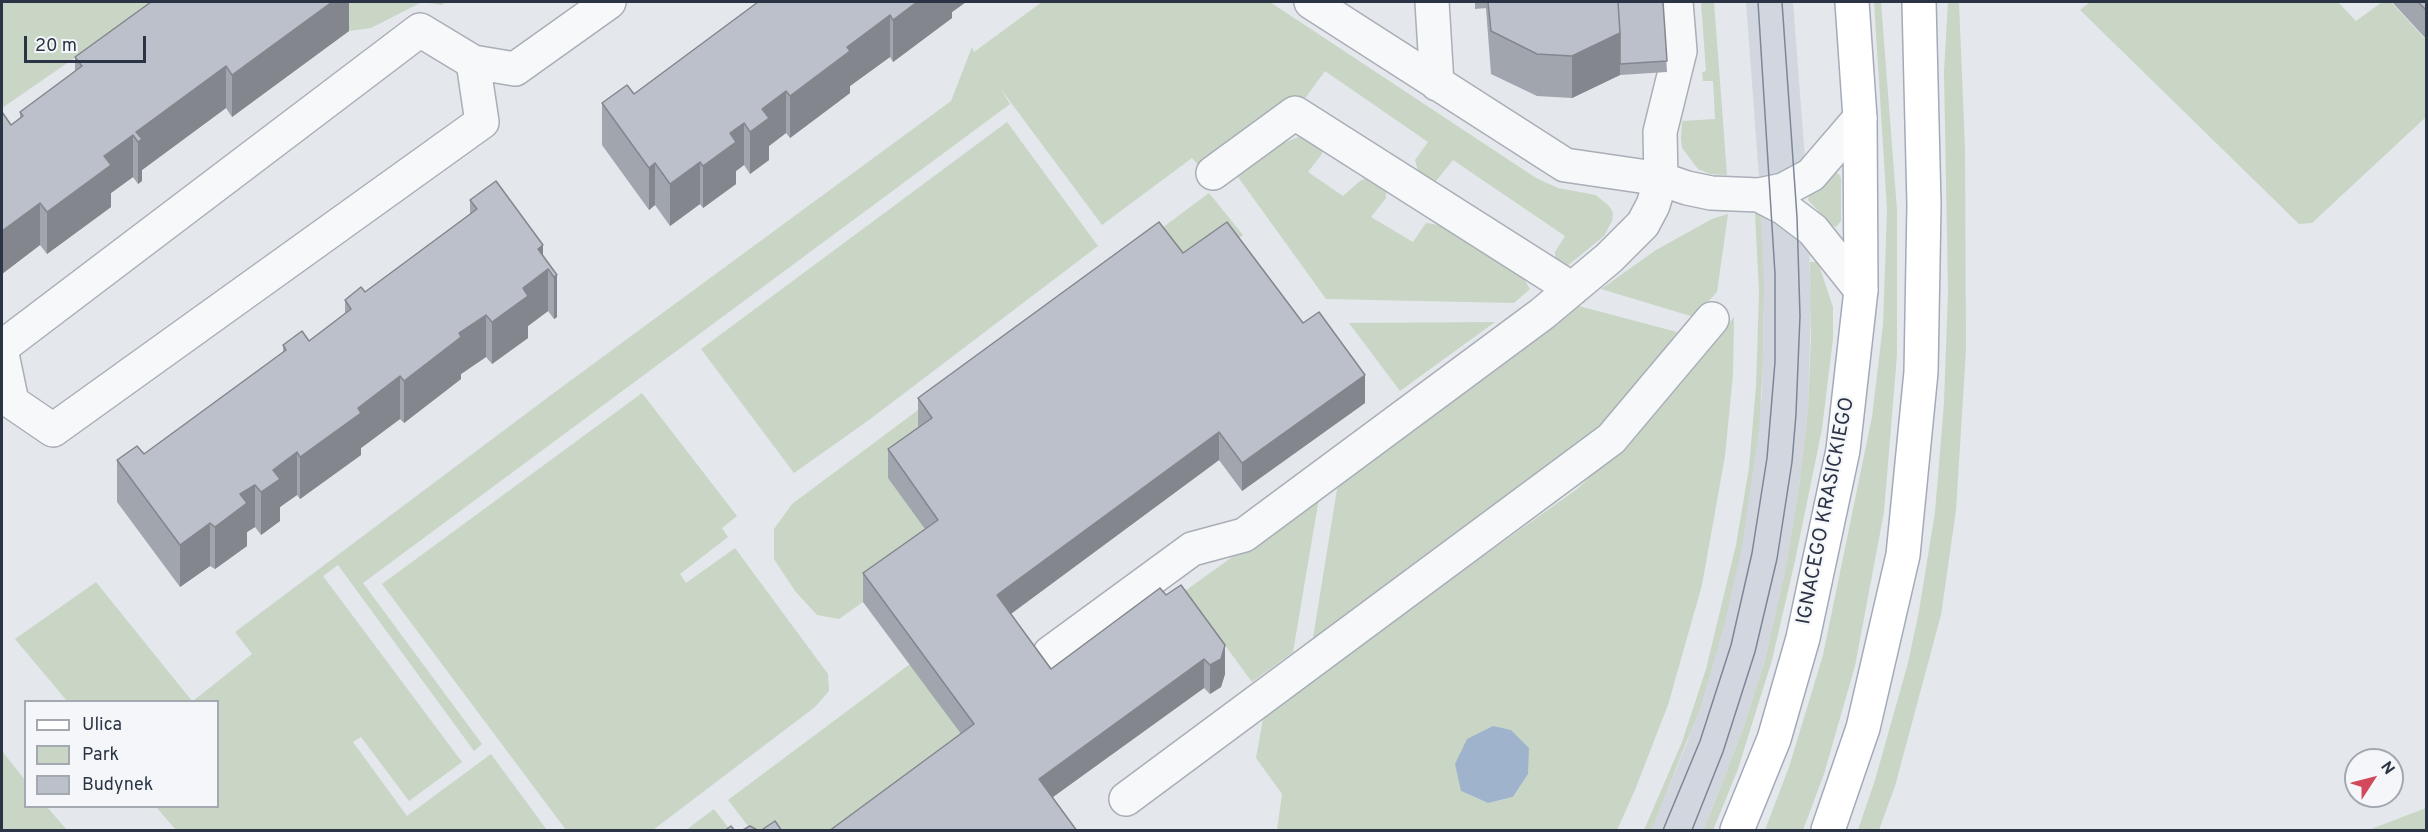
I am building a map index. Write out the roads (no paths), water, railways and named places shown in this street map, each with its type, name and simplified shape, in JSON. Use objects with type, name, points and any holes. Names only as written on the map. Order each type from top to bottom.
[{"type":"main road","name":"IGNACEGO KRASICKIEGO","points":[[1737,831],[1774,739],[1803,638],[1843,450],[1862,290],[1860,118],[1852,2]]},
{"type":"main road","points":[[1828,831],[1863,728],[1903,555],[1921,372],[1924,206],[1919,2]]},
{"type":"street","points":[[2,347],[420,30],[473,62],[515,69],[609,2]]},
{"type":"street","points":[[1311,2],[1565,165],[1661,179],[1711,193],[1759,195],[1783,190],[1811,175],[1860,118]]},
{"type":"street","points":[[1432,2],[1437,84]]},
{"type":"street","points":[[1050,652],[1191,549],[1244,535],[1542,314],[1609,258],[1643,224],[1653,205],[1661,179],[1660,132],[1680,51],[1676,2]]},
{"type":"street","points":[[2,354],[12,402],[52,430],[482,122],[473,62]]},
{"type":"street","points":[[1213,173],[1295,113],[1572,289]]},
{"type":"street","points":[[1759,195],[1784,208],[1813,230],[1862,290]]},
{"type":"street","points":[[1126,799],[1611,439],[1712,319]]},
{"type":"water","points":[[1493,726],[1511,730],[1529,748],[1528,774],[1513,797],[1488,803],[1461,791],[1455,764],[1467,739]]},
{"type":"tram line","points":[[1663,830],[1700,741],[1731,645],[1752,553],[1767,458],[1775,362],[1775,274],[1758,2]]},
{"type":"tram line","points":[[1692,830],[1723,752],[1755,652],[1777,559],[1792,462],[1800,316],[1797,217],[1782,2]]}]
